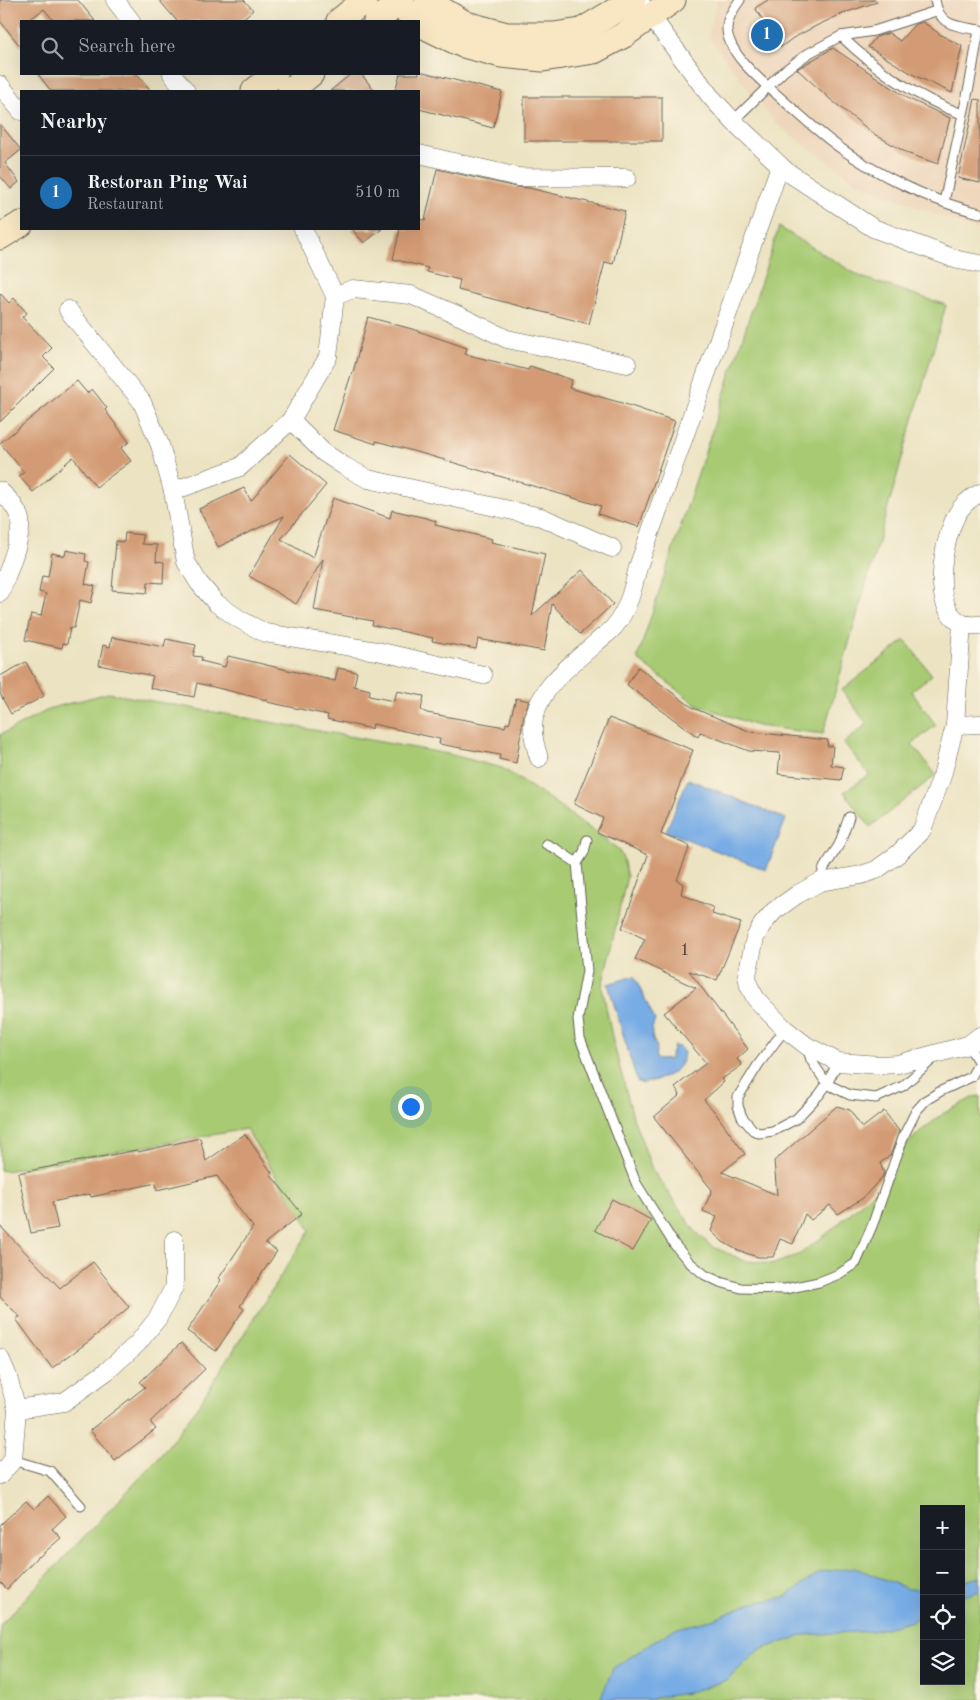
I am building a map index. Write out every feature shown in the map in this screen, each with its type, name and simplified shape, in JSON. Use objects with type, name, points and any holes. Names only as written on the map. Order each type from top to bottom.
[{"type":"main road","points":[[340,20],[365,0]]},
{"type":"main road","points":[[427,0],[466,24],[507,35],[553,35],[581,32],[641,5],[673,0]]},
{"type":"main road","points":[[377,20],[397,1],[418,20]]},
{"type":"main road","points":[[420,22],[426,27],[463,46],[500,56],[543,59],[594,51],[624,35],[641,5]]},
{"type":"main road","points":[[255,90],[274,75]]},
{"type":"main road","points":[[291,90],[310,75]]},
{"type":"main road","points":[[0,237],[20,225]]},
{"type":"street","points":[[114,0],[130,20]]},
{"type":"street","points":[[641,5],[710,96],[780,166],[873,228],[958,260],[980,264]]},
{"type":"street","points":[[173,75],[185,90]]},
{"type":"street","points":[[0,85],[20,111]]},
{"type":"street","points":[[420,154],[518,177],[626,178]]},
{"type":"street","points":[[539,758],[533,727],[539,702],[567,668],[614,627],[629,603],[638,568],[780,166]]},
{"type":"street","points":[[174,491],[240,467],[291,420],[328,356],[335,296],[303,230]]},
{"type":"street","points":[[335,296],[353,289],[410,295],[507,339],[627,364]]},
{"type":"street","points":[[68,310],[142,402],[160,445],[174,491],[186,562],[199,583],[216,603],[239,619],[265,633],[376,651],[483,675]]},
{"type":"street","points":[[291,420],[323,452],[368,479],[541,517],[612,548]]},
{"type":"street","points":[[980,483],[980,493],[966,502],[956,516],[947,541],[941,582],[944,601],[954,616],[962,624],[980,625]]},
{"type":"street","points":[[0,491],[14,507],[20,520],[20,535],[0,593]]},
{"type":"street","points":[[962,624],[955,725],[942,776],[922,830],[898,854],[876,870],[861,875],[820,882],[798,894],[774,911],[762,925],[755,938],[747,975],[749,986],[756,999],[785,1029],[807,1046],[838,1062],[880,1065],[898,1064],[940,1053],[974,1041]]},
{"type":"street","points":[[955,725],[980,724]]},
{"type":"street","points":[[17,1409],[64,1402],[107,1371],[137,1344],[158,1318],[174,1287],[174,1240]]},
{"type":"street","points":[[0,1358],[7,1374],[17,1409],[14,1460],[0,1475]]},
{"type":"lane","points":[[740,0],[732,10],[726,29],[730,42],[741,59],[822,134],[855,157],[894,179],[944,202],[980,213]]},
{"type":"lane","points":[[935,0],[936,11],[943,20],[952,25],[979,30],[944,202]]},
{"type":"lane","points":[[733,121],[784,71],[841,36],[874,31],[936,11]]},
{"type":"lane","points":[[841,36],[876,67],[917,94],[962,114]]},
{"type":"lane","points":[[820,882],[824,868],[839,846],[849,817]]},
{"type":"lane","points":[[587,840],[584,852],[577,863],[587,971],[578,1019],[580,1038],[636,1182],[650,1208],[674,1244],[689,1262],[705,1275],[741,1288],[785,1289],[826,1279],[839,1274],[856,1262],[872,1226],[904,1135],[916,1111],[926,1100],[940,1091],[972,1077],[979,1063],[974,1041]]},
{"type":"lane","points":[[546,844],[577,863]]},
{"type":"lane","points":[[785,1029],[738,1097],[738,1106],[745,1122],[753,1130],[759,1133],[773,1131],[796,1119],[819,1095],[838,1062]]},
{"type":"lane","points":[[807,1046],[811,1060],[827,1084],[850,1095],[876,1098],[904,1086],[940,1053]]},
{"type":"lane","points":[[14,1460],[50,1471],[81,1506]]},
{"type":"shaded area","points":[[717,0],[980,0],[980,230],[962,225],[858,183],[776,124],[708,37]]},
{"type":"green space","points":[[779,227],[861,277],[946,305],[823,734],[757,726],[696,704],[637,659]]},
{"type":"green space","points":[[905,640],[932,675],[911,691],[936,725],[912,744],[936,775],[870,827],[844,792],[869,775],[844,743],[867,724],[842,690]]},
{"type":"green space","points":[[108,693],[448,754],[502,768],[551,800],[618,849],[623,858],[627,876],[602,987],[613,1041],[633,1117],[652,1169],[695,1231],[711,1246],[745,1261],[774,1264],[800,1254],[829,1232],[884,1183],[904,1147],[921,1131],[944,1113],[974,1097],[980,1096],[980,1700],[0,1700],[0,1625],[157,1460],[196,1409],[310,1230],[246,1129],[5,1171],[0,1170],[0,735],[52,708]]},
{"type":"water","points":[[688,779],[786,819],[766,870],[666,831]]},
{"type":"water","points":[[634,976],[655,1020],[652,1028],[652,1037],[657,1047],[655,1057],[658,1060],[670,1059],[674,1046],[679,1047],[684,1052],[682,1060],[675,1071],[663,1078],[642,1084],[637,1081],[608,984]]},
{"type":"water","points":[[855,1568],[909,1589],[920,1590],[920,1617],[913,1621],[873,1631],[805,1635],[759,1650],[727,1680],[687,1693],[653,1698],[651,1700],[600,1700],[613,1668],[674,1629],[715,1619],[748,1604],[785,1597],[820,1572]]},
{"type":"water","points":[[980,1577],[980,1591],[965,1596],[965,1581]]},
{"type":"building","points":[[0,0],[78,0],[94,20],[53,20],[44,9],[29,20],[20,20],[20,46],[0,21]]},
{"type":"building","points":[[159,0],[244,0],[253,10],[241,20],[176,20]]},
{"type":"building","points":[[768,0],[876,0],[877,2],[844,13],[818,25],[793,38],[781,47],[755,8]]},
{"type":"building","points":[[923,22],[941,35],[962,46],[952,93],[914,75],[868,47],[876,37],[889,33],[900,41],[914,25]]},
{"type":"building","points":[[833,48],[909,99],[950,118],[938,164],[909,154],[874,134],[831,100],[797,69]]},
{"type":"building","points":[[420,71],[502,92],[493,128],[420,109],[420,90],[395,90],[400,75],[420,75]]},
{"type":"building","points":[[39,75],[138,75],[150,90],[50,90]]},
{"type":"building","points":[[350,75],[362,75],[374,90],[331,90]]},
{"type":"building","points":[[524,97],[662,97],[662,141],[524,141]]},
{"type":"building","points":[[975,99],[980,100],[980,183],[958,178]]},
{"type":"building","points":[[0,124],[20,151],[5,163],[19,182],[11,189],[0,176]]},
{"type":"building","points":[[437,169],[516,187],[529,188],[625,211],[613,264],[605,262],[589,324],[458,290],[460,280],[427,272],[428,268],[393,259],[400,230],[420,230],[420,219],[425,220]]},
{"type":"building","points":[[353,230],[381,230],[364,243]]},
{"type":"building","points":[[0,293],[9,303],[14,298],[27,313],[22,317],[52,348],[43,357],[54,368],[0,422]]},
{"type":"building","points":[[368,317],[412,329],[467,348],[465,354],[528,370],[530,366],[572,380],[569,388],[675,421],[639,527],[598,514],[601,506],[431,456],[376,441],[376,444],[333,430],[353,372]]},
{"type":"building","points":[[77,381],[87,393],[92,389],[107,408],[105,410],[129,442],[121,448],[131,461],[96,487],[73,457],[33,492],[19,476],[24,472],[0,443]]},
{"type":"building","points":[[290,454],[326,485],[281,539],[313,558],[333,498],[390,518],[392,510],[436,521],[435,525],[492,539],[491,542],[545,554],[532,616],[582,570],[613,604],[580,634],[552,604],[544,651],[478,639],[476,649],[432,641],[433,638],[372,625],[373,621],[314,610],[323,559],[296,604],[249,576],[284,516],[218,547],[199,509],[244,488],[251,501]]},
{"type":"building","points":[[125,533],[143,535],[142,544],[157,545],[156,561],[164,562],[163,583],[148,582],[147,593],[112,590],[116,541],[124,542]]},
{"type":"building","points":[[66,550],[86,554],[85,561],[89,562],[85,584],[95,586],[91,603],[80,600],[74,628],[70,628],[67,644],[63,643],[62,648],[25,640],[31,614],[41,616],[46,594],[39,592],[42,576],[48,577],[52,553],[65,556]]},
{"type":"building","points":[[112,637],[164,647],[166,639],[196,645],[193,656],[202,657],[201,661],[225,667],[228,656],[335,681],[338,668],[357,672],[354,686],[370,690],[369,696],[394,701],[397,691],[424,696],[421,710],[427,713],[505,727],[506,723],[509,724],[516,698],[529,701],[524,714],[516,763],[499,759],[500,755],[439,744],[440,739],[373,724],[372,729],[327,719],[328,715],[267,702],[267,700],[197,683],[194,697],[150,688],[153,676],[99,665],[103,645],[110,647]]},
{"type":"building","points":[[26,662],[44,696],[11,714],[0,694],[0,676]]},
{"type":"building","points":[[638,667],[693,708],[751,732],[828,740],[827,746],[833,746],[831,765],[844,767],[841,780],[778,774],[780,753],[749,751],[700,732],[698,737],[627,685]]},
{"type":"building","points":[[609,718],[693,750],[661,834],[690,846],[677,880],[683,884],[681,894],[714,908],[712,914],[741,923],[717,980],[689,971],[748,1049],[737,1059],[742,1065],[722,1079],[724,1082],[704,1100],[745,1154],[722,1172],[777,1195],[774,1161],[837,1106],[850,1110],[862,1128],[884,1111],[899,1131],[890,1156],[880,1163],[884,1173],[883,1176],[863,1198],[838,1214],[830,1205],[811,1220],[805,1214],[793,1244],[780,1239],[773,1257],[758,1257],[739,1251],[723,1242],[711,1231],[717,1217],[703,1211],[712,1190],[654,1117],[680,1095],[675,1087],[706,1063],[664,1013],[696,988],[635,959],[645,939],[622,928],[648,855],[597,832],[603,818],[574,804]]},
{"type":"building","points":[[245,1134],[272,1173],[270,1174],[302,1214],[265,1243],[277,1251],[240,1306],[244,1309],[216,1351],[187,1331],[253,1227],[217,1176],[157,1190],[156,1183],[91,1197],[90,1194],[52,1202],[58,1228],[31,1233],[18,1173],[137,1150],[138,1152],[200,1138],[206,1161]]},
{"type":"building","points":[[612,1199],[651,1220],[633,1251],[595,1230]]},
{"type":"building","points":[[0,1226],[60,1288],[93,1262],[129,1307],[88,1342],[52,1368],[16,1319],[20,1317],[0,1297]]},
{"type":"building","points":[[181,1343],[205,1369],[150,1422],[156,1429],[115,1461],[90,1430],[145,1387],[140,1382]]},
{"type":"building","points":[[48,1496],[66,1516],[52,1529],[61,1538],[38,1556],[7,1589],[0,1582],[0,1525],[26,1501],[34,1509]]},
{"type":"place","name":"Restoran Ping Wai","points":[[767,35]]}]
